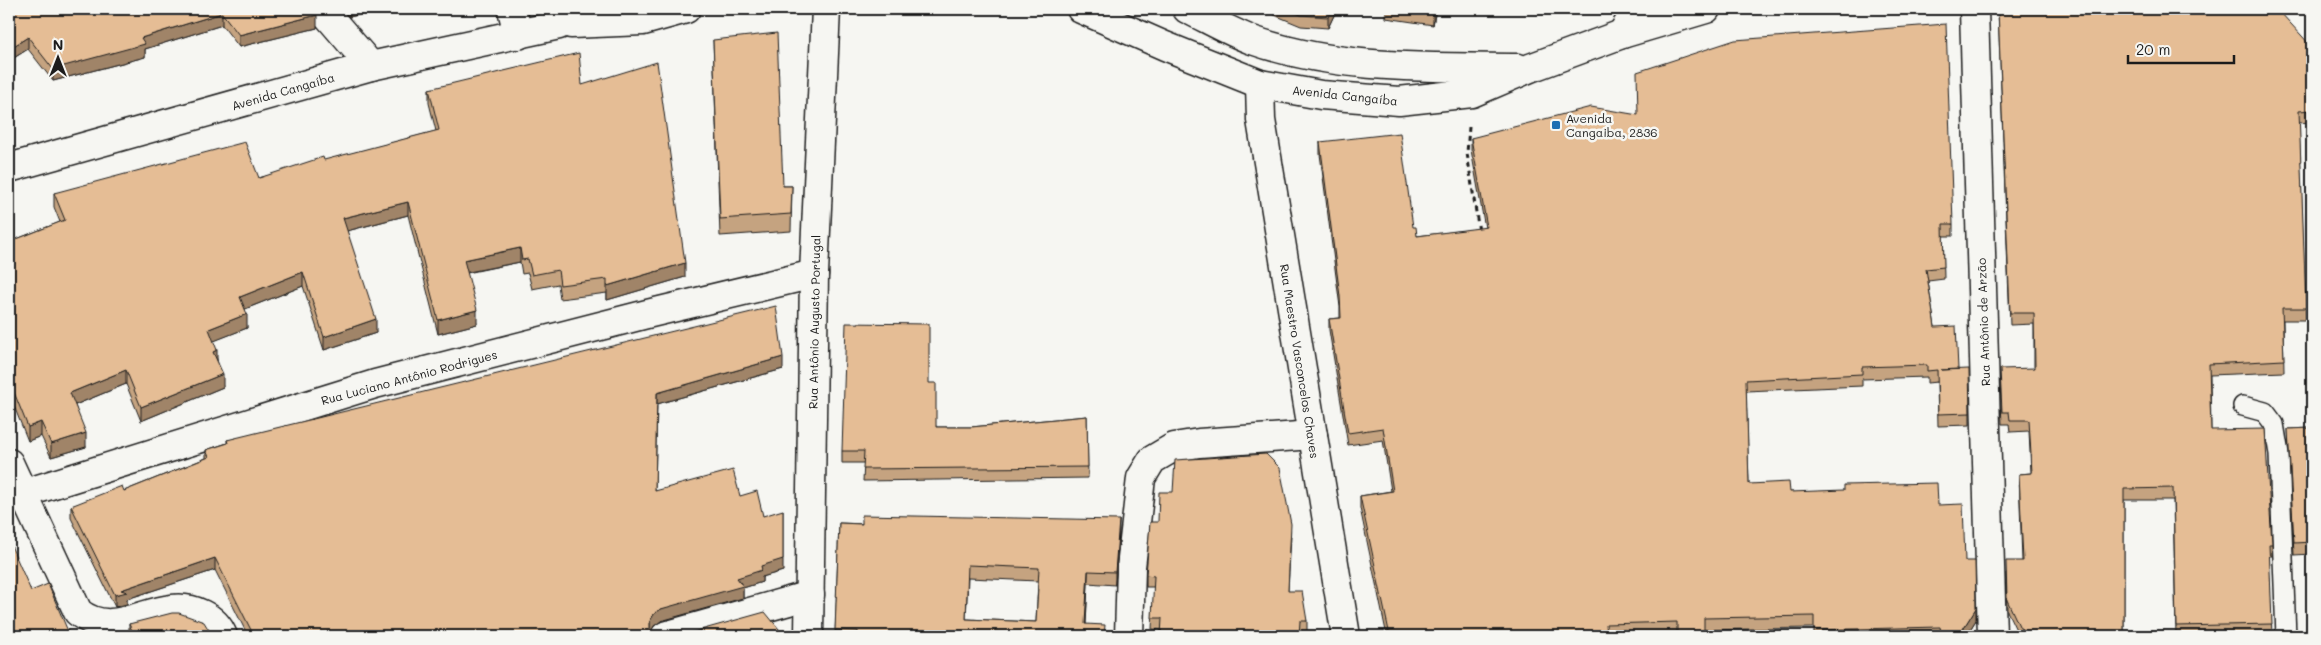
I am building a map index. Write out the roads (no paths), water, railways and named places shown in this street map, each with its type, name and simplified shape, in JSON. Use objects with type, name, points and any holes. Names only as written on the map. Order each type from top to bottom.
[{"type":"street","points":[[322,9],[371,66]]},
{"type":"street","points":[[512,9],[518,35]]},
{"type":"street","name":"Avenida Cangaíba","points":[[9,168],[371,66],[559,25],[596,9]]},
{"type":"street","name":"Avenida Cangaíba","points":[[559,25],[643,21],[686,9]]},
{"type":"street","name":"Rua Antônio Augusto Portugal","points":[[809,636],[814,274],[826,9]]},
{"type":"street","name":"Avenida Cangaíba","points":[[1080,9],[1260,84],[1321,95],[1399,101],[1472,93],[1530,68],[1622,34],[1706,9]]},
{"type":"street","name":"Avenida Cangaíba","points":[[1187,9],[1251,40],[1334,61],[1396,66],[1530,68]]},
{"type":"street","points":[[1622,34],[1637,9]]},
{"type":"street","name":"Rua Antônio de Arzão","points":[[1974,9],[1992,636]]},
{"type":"street","name":"Rua Maestro Vasconcelos Chaves","points":[[1260,84],[1261,120],[1346,636]]},
{"type":"street","name":"Rua Luciano Antônio Rodrigues","points":[[15,496],[375,384],[648,314],[814,274]]},
{"type":"street","points":[[1129,636],[1131,567],[1141,478],[1152,460],[1174,447],[1199,443],[1313,435]]},
{"type":"street","points":[[9,463],[15,496],[78,612],[88,622],[116,628],[174,609],[192,610],[210,618],[223,636]]},
{"type":"street","points":[[665,636],[810,595]]},
{"type":"lane","points":[[2243,406],[2265,412],[2274,424],[2279,454],[2286,636]]},
{"type":"place","name":"Avenida Cangaiba, 2836","points":[[1556,125]]}]
